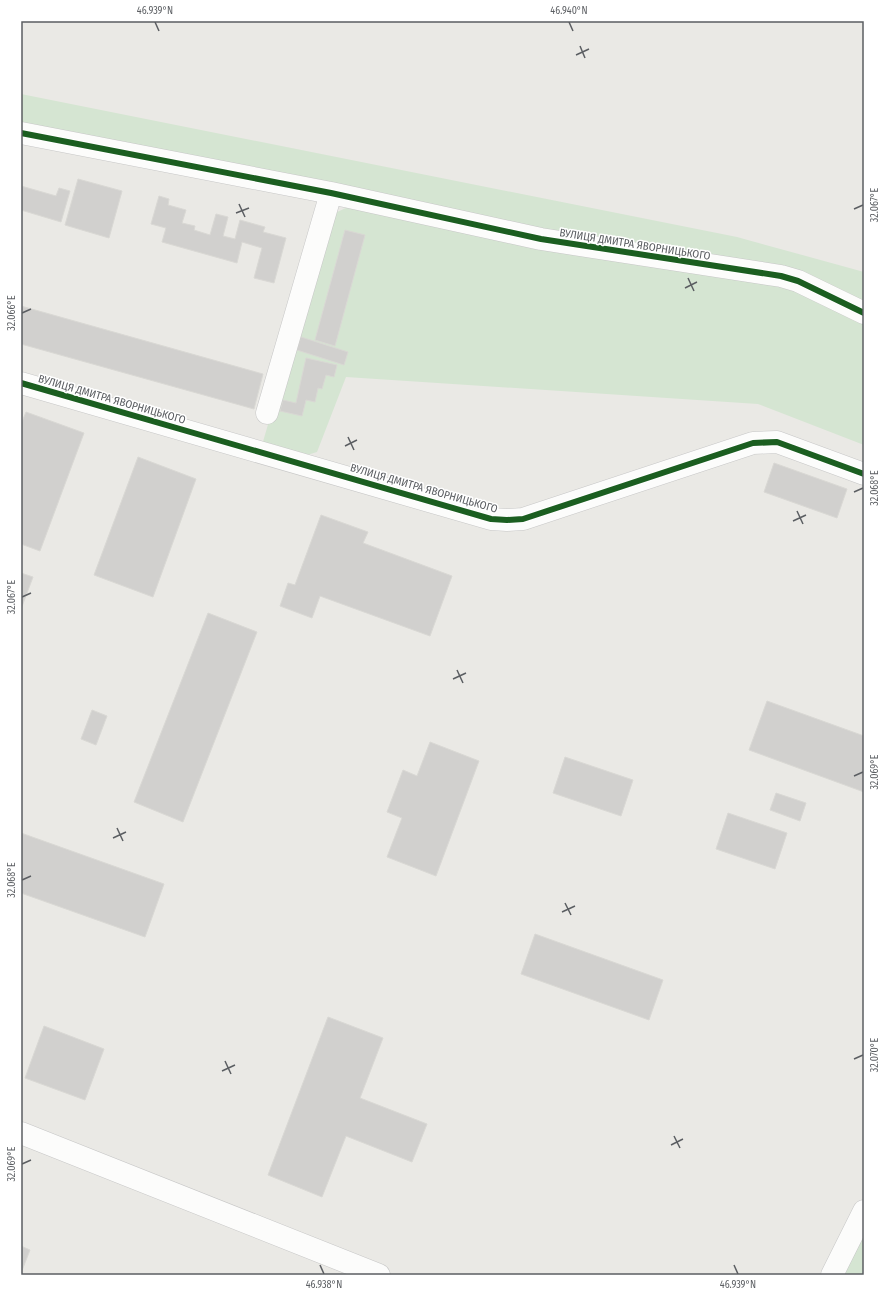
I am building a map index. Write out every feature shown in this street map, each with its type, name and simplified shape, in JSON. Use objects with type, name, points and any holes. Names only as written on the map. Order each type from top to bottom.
[{"type":"street","name":"ВУЛИЦЯ ДМИТРА ЯВОРНИЦЬКОГО","points":[[21,133],[331,193],[541,239],[781,276],[798,281],[864,313]]},
{"type":"street","points":[[267,413],[331,193]]},
{"type":"street","name":"ВУЛИЦЯ ДМИТРА ЯВОРНИЦЬКОГО","points":[[21,383],[491,519],[523,519],[759,442],[777,442],[864,474]]},
{"type":"street","points":[[21,1133],[379,1275]]},
{"type":"street","points":[[832,1275],[864,1211]]},
{"type":"green space","points":[[21,94],[737,237],[864,272],[864,306],[543,233],[21,126]]},
{"type":"green space","points":[[348,207],[779,282],[864,321],[864,445],[758,404],[346,377],[317,452],[307,455],[262,445],[328,220],[335,213]]},
{"type":"green space","points":[[864,1231],[864,1275],[834,1275]]},
{"type":"building","points":[[78,179],[122,191],[109,238],[65,225]]},
{"type":"building","points":[[21,186],[56,196],[59,188],[70,191],[61,222],[21,210]]},
{"type":"building","points":[[159,196],[169,199],[168,205],[186,210],[182,223],[195,226],[194,230],[210,235],[216,214],[228,217],[223,236],[235,239],[240,220],[265,227],[263,232],[286,238],[274,283],[254,278],[262,248],[242,242],[237,263],[162,242],[166,228],[151,224]]},
{"type":"building","points":[[345,230],[365,235],[335,346],[315,340]]},
{"type":"building","points":[[21,306],[263,374],[254,409],[21,344]]},
{"type":"building","points":[[301,337],[348,352],[344,365],[297,350]]},
{"type":"building","points":[[306,358],[337,365],[334,377],[326,375],[322,389],[318,388],[315,402],[306,400],[302,416],[280,411],[283,400],[296,403]]},
{"type":"building","points":[[26,412],[84,433],[40,551],[21,544],[21,424]]},
{"type":"building","points":[[138,457],[196,479],[153,597],[94,575]]},
{"type":"building","points":[[774,463],[847,489],[837,518],[764,492]]},
{"type":"building","points":[[321,515],[368,532],[363,543],[452,576],[430,636],[320,596],[312,618],[280,606],[288,583],[295,585]]},
{"type":"building","points":[[21,573],[33,577],[21,609]]},
{"type":"building","points":[[208,613],[257,632],[183,822],[134,802]]},
{"type":"building","points":[[767,701],[864,736],[864,792],[749,750]]},
{"type":"building","points":[[92,710],[107,716],[96,745],[81,739]]},
{"type":"building","points":[[430,742],[479,761],[436,876],[387,857],[402,818],[387,812],[403,770],[417,776]]},
{"type":"building","points":[[565,757],[633,780],[621,816],[553,793]]},
{"type":"building","points":[[776,793],[806,803],[800,821],[770,810]]},
{"type":"building","points":[[728,813],[787,833],[775,869],[716,849]]},
{"type":"building","points":[[21,833],[164,884],[145,937],[21,893]]},
{"type":"building","points":[[535,934],[663,980],[649,1020],[521,974]]},
{"type":"building","points":[[328,1017],[383,1038],[360,1098],[427,1124],[412,1162],[346,1136],[322,1197],[268,1175]]},
{"type":"building","points":[[44,1026],[104,1049],[85,1100],[25,1078]]},
{"type":"building","points":[[21,1246],[30,1250],[21,1273]]},
{"type":"cycle path","points":[[21,133],[331,193],[541,239],[781,276],[798,281],[864,313]]},
{"type":"cycle path","points":[[21,383],[491,519],[523,519],[753,443],[777,442],[864,474]]}]
